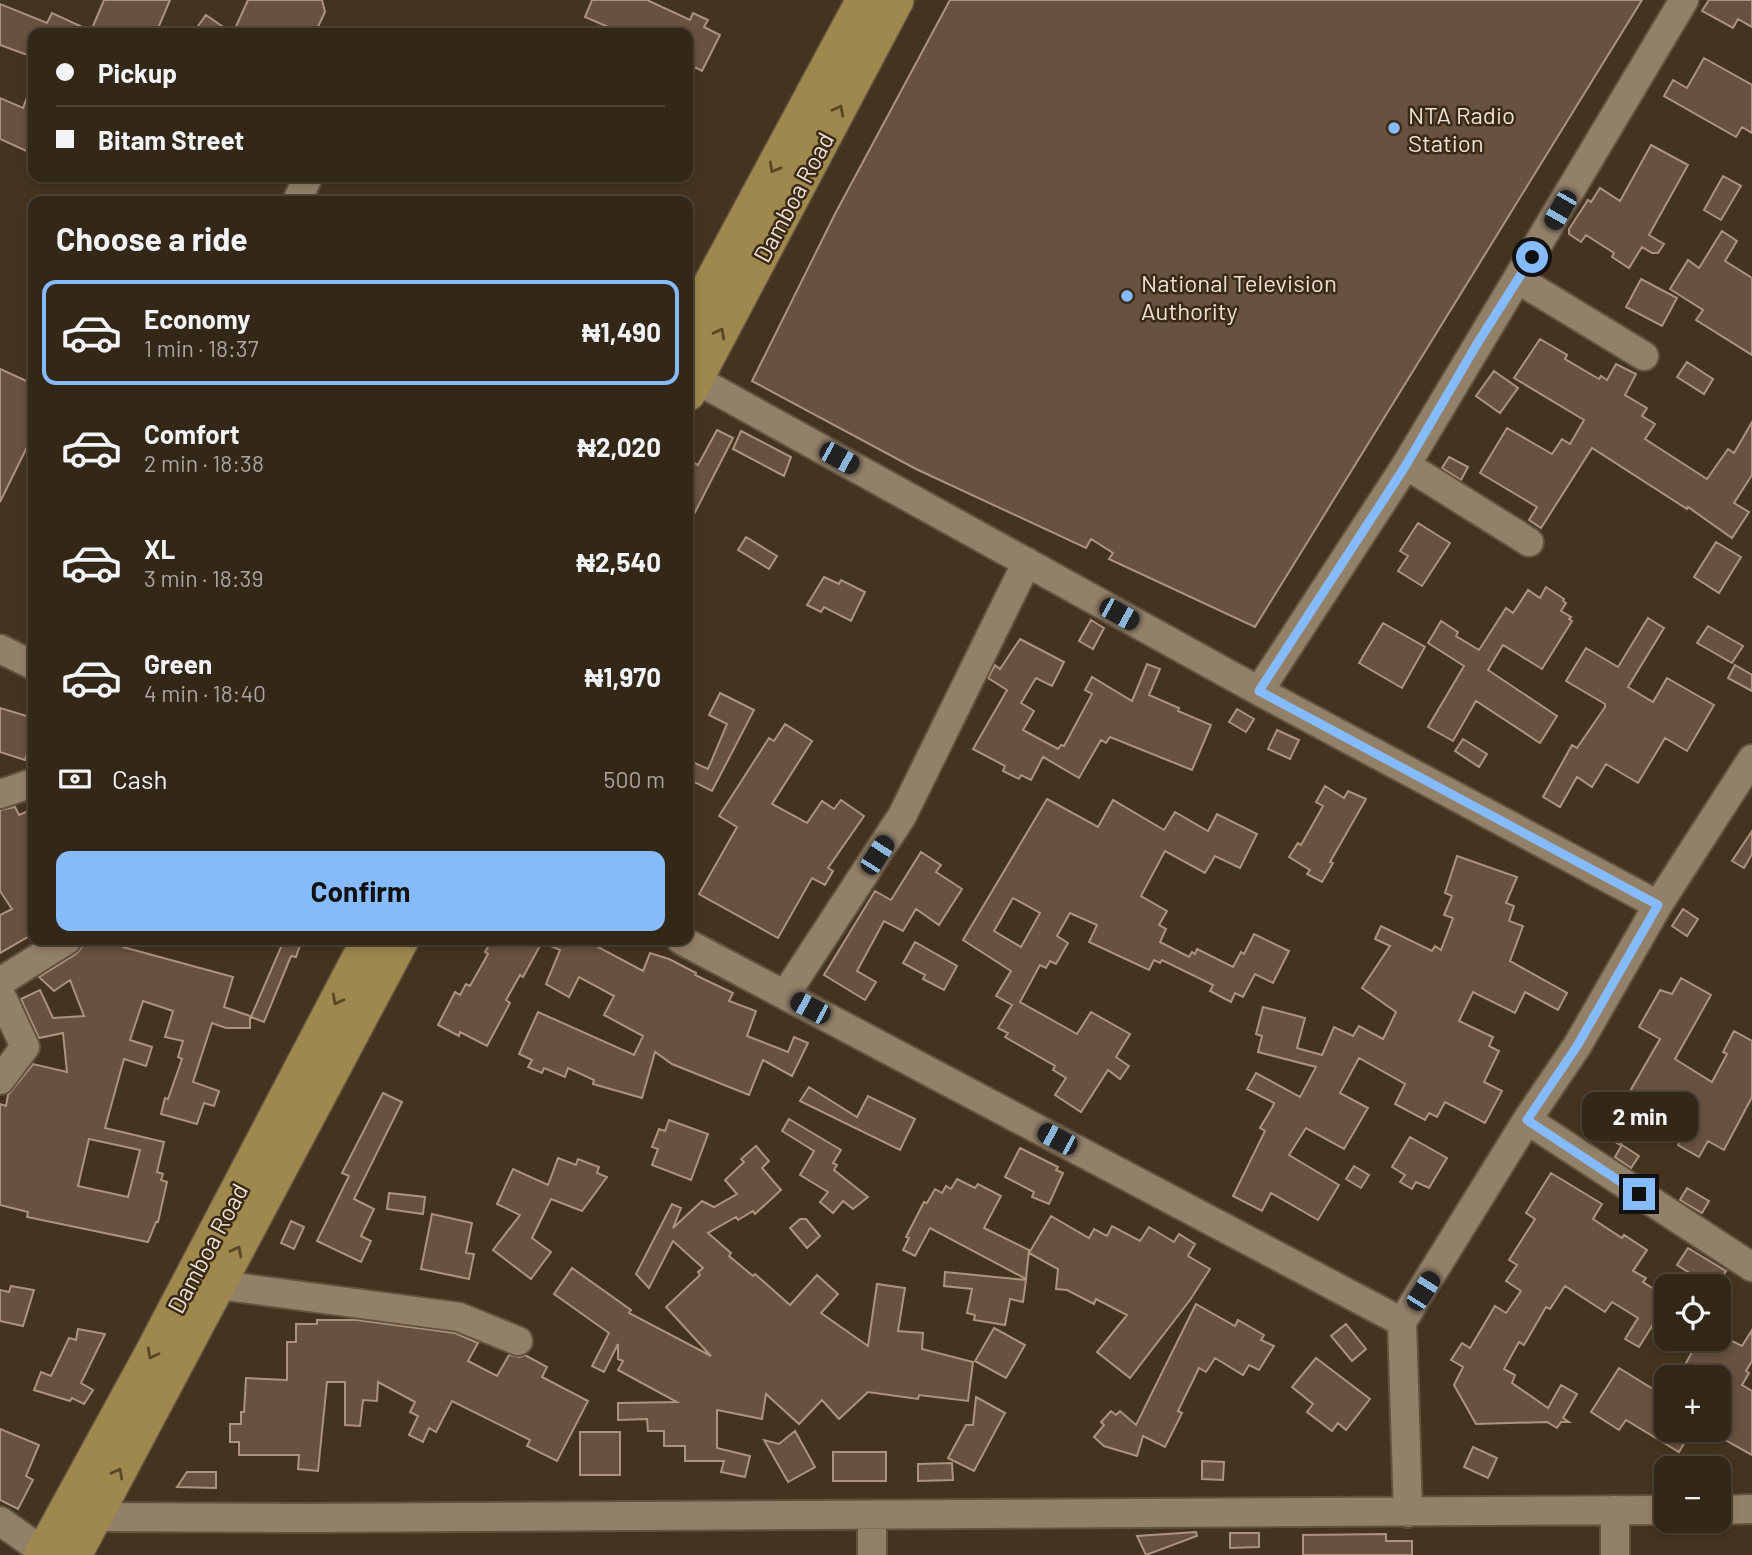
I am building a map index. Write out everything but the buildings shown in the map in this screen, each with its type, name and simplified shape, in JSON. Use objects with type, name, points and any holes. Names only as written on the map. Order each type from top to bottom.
[{"type":"main road","name":"Damboa Road","points":[[693,318],[864,0]]},
{"type":"main road","name":"Damboa Road","points":[[693,376],[896,0]]},
{"type":"main road","name":"Damboa Road","points":[[82,1512],[152,1354],[366,945]]},
{"type":"main road","name":"Damboa Road","points":[[53,1554],[82,1512],[219,1285],[398,945]]},
{"type":"street","points":[[1259,691],[1406,465],[1684,0]]},
{"type":"street","points":[[1519,280],[1644,356]]},
{"type":"street","points":[[693,384],[1658,905]]},
{"type":"street","points":[[1406,465],[1529,542]]},
{"type":"street","points":[[785,995],[902,816],[1027,562]]},
{"type":"street","points":[[0,649],[28,663]]},
{"type":"street","points":[[1408,1513],[1402,1322],[1527,1120],[1577,1046],[1658,905],[1752,759]]},
{"type":"street","points":[[0,794],[28,785]]},
{"type":"street","points":[[0,982],[59,945]]},
{"type":"street","points":[[690,945],[1402,1322]]},
{"type":"street","points":[[0,993],[25,1047],[0,1080]]},
{"type":"street","points":[[1527,1120],[1752,1267]]},
{"type":"street","points":[[219,1285],[459,1317],[518,1341]]},
{"type":"street","points":[[1731,1510],[1752,1509]]},
{"type":"street","points":[[1615,1510],[1615,1555]]},
{"type":"street","points":[[82,1512],[872,1516],[1654,1510]]},
{"type":"street","points":[[872,1516],[872,1555]]},
{"type":"street","points":[[0,1521],[53,1554]]},
{"type":"place","name":"NTA Radio Station","points":[[1394,128]]},
{"type":"place","name":"National Television Authority","points":[[1127,296]]},
{"type":"route","points":[[1532,257],[1406,465],[1259,691],[1658,905],[1577,1046],[1527,1120],[1639,1194]]}]
